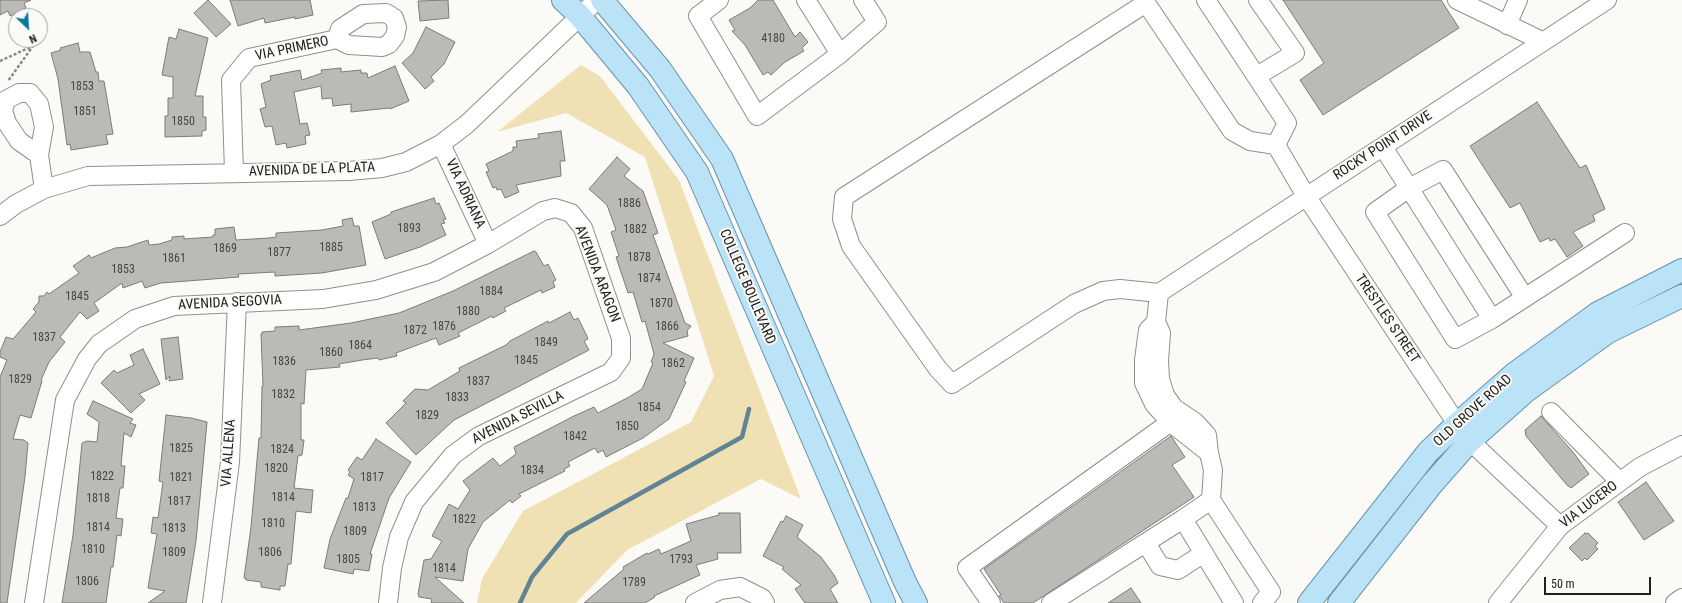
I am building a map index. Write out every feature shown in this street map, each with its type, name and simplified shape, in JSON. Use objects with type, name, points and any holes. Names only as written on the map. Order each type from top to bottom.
[{"type":"main road","name":"COLLEGE BOULEVARD","points":[[563,0],[579,15],[638,86],[697,172],[884,603]]},
{"type":"main road","name":"COLLEGE BOULEVARD","points":[[602,0],[660,69],[722,159],[905,582],[916,603]]},
{"type":"main road","name":"OLD GROVE ROAD","points":[[1309,603],[1428,452],[1457,424],[1514,374],[1598,313],[1682,270]]},
{"type":"main road","name":"OLD GROVE ROAD","points":[[1340,603],[1432,484],[1470,441],[1526,392],[1608,332],[1682,296]]},
{"type":"street","name":"AVENIDA DE LA PLATA","points":[[0,216],[16,204],[44,189],[88,176],[234,172],[349,171],[382,168],[406,162],[441,144],[467,124],[579,15],[597,0]]},
{"type":"street","points":[[719,0],[698,16],[757,116],[840,54],[877,22],[863,0]]},
{"type":"street","points":[[806,0],[840,54]]},
{"type":"street","points":[[1206,0],[1287,123],[1276,145],[1250,141],[1232,131],[1146,3],[844,197],[842,219],[851,246],[938,369],[952,384],[1074,304],[1103,291],[1120,289],[1159,293],[1156,322],[1148,330],[1144,360],[1144,383],[1154,404],[1176,418],[1209,453],[1213,470],[1211,500],[1271,592],[1262,603]]},
{"type":"street","points":[[1256,76],[1295,53],[1258,0]]},
{"type":"street","points":[[1457,0],[1542,41]]},
{"type":"street","points":[[1507,25],[1518,0]]},
{"type":"street","name":"ROCKY POINT DRIVE","points":[[1159,293],[1542,41],[1607,0]]},
{"type":"street","name":"VIA PRIMERO","points":[[234,172],[231,80],[249,58],[337,39]]},
{"type":"street","points":[[39,155],[19,141],[7,123],[3,111],[6,100],[19,93],[30,93],[39,104],[44,127],[39,155],[44,189]]},
{"type":"street","name":"VIA ADRIANA","points":[[441,144],[488,244]]},
{"type":"street","name":"TRESTLES STREET","points":[[1276,145],[1306,196],[1457,424],[1470,441],[1560,526]]},
{"type":"street","points":[[1383,146],[1492,319]]},
{"type":"street","points":[[1525,298],[1443,170],[1409,188],[1375,212],[1455,339],[1492,319],[1525,298],[1625,233]]},
{"type":"street","name":"AVENIDA ARAGON","points":[[488,244],[543,211],[555,208],[571,213],[582,228],[585,235],[620,338],[621,358]]},
{"type":"street","name":"AVENIDA SEGOVIA","points":[[34,603],[65,400],[86,359],[99,344],[135,319],[174,306],[323,299],[376,290],[434,272],[488,244]]},
{"type":"street","name":"VIA ALLENA","points":[[212,603],[230,462],[237,302]]},
{"type":"street","name":"AVENIDA SEVILLA","points":[[388,603],[392,568],[399,537],[414,502],[453,455],[479,436],[611,372],[621,358]]},
{"type":"street","points":[[1551,412],[1620,482]]},
{"type":"street","points":[[991,603],[967,568],[1176,418]]},
{"type":"street","name":"VIA LUCERO","points":[[1498,603],[1560,526],[1640,467],[1682,444]]},
{"type":"street","points":[[1051,603],[1211,500]]},
{"type":"street","points":[[1183,519],[1234,603]]},
{"type":"street","points":[[1146,543],[1160,566],[1178,570],[1204,553]]},
{"type":"street","points":[[695,603],[720,590],[740,587],[762,598],[765,603]]},
{"type":"street","points":[[1675,603],[1682,598]]},
{"type":"path","points":[[0,61],[33,46],[5,85],[6,100]]},
{"type":"shaded area","points":[[581,65],[600,76],[679,180],[801,499],[761,479],[627,550],[576,603],[477,603],[482,579],[523,511],[691,422],[714,376],[645,157],[566,113],[497,132]]},
{"type":"building","points":[[0,0],[31,0],[24,3],[26,8],[8,8],[8,11],[0,15]]},
{"type":"building","points":[[208,0],[231,24],[216,37],[194,13]]},
{"type":"building","points":[[230,0],[310,0],[313,15],[265,23],[264,18],[238,26]]},
{"type":"building","points":[[448,0],[449,18],[420,21],[418,1]]},
{"type":"building","points":[[758,0],[773,0],[795,37],[800,32],[808,42],[802,48],[804,51],[785,62],[771,75],[768,72],[763,75],[745,45],[732,31],[735,30],[729,20],[750,8]]},
{"type":"building","points":[[1283,0],[1441,0],[1459,28],[1323,115],[1300,80],[1324,63]]},
{"type":"building","points":[[426,27],[455,42],[444,64],[431,77],[434,81],[425,89],[402,63],[413,53]]},
{"type":"building","points":[[179,29],[208,38],[195,96],[203,96],[203,117],[206,117],[206,130],[202,131],[202,136],[165,137],[165,116],[168,116],[168,98],[173,98],[173,77],[162,75],[169,37],[176,39]]},
{"type":"building","points":[[78,43],[80,52],[90,52],[96,72],[98,72],[99,81],[104,81],[113,134],[106,135],[108,144],[71,150],[70,144],[67,145],[58,79],[51,53],[61,50],[60,48]]},
{"type":"building","points":[[395,66],[409,101],[390,109],[351,112],[351,104],[333,106],[332,98],[322,99],[321,86],[294,92],[300,124],[307,123],[310,135],[305,136],[306,144],[287,148],[286,143],[276,145],[272,126],[265,127],[260,109],[266,107],[261,84],[271,80],[270,76],[300,70],[302,80],[322,73],[321,70],[341,68],[341,72],[361,70],[361,73],[367,73],[368,78]]},
{"type":"building","points":[[1537,102],[1580,168],[1586,165],[1605,209],[1593,215],[1595,221],[1573,232],[1583,246],[1567,257],[1555,239],[1550,241],[1549,238],[1540,242],[1520,203],[1510,208],[1470,146]]},
{"type":"building","points":[[561,131],[565,161],[560,161],[561,176],[516,185],[519,192],[505,198],[501,189],[497,190],[496,187],[493,188],[486,172],[489,171],[486,164],[513,151],[513,147],[517,147],[516,141],[539,138],[538,134]]},
{"type":"building","points":[[617,157],[630,169],[624,176],[643,191],[658,233],[653,235],[685,323],[691,326],[687,331],[688,336],[663,343],[694,358],[684,381],[686,382],[669,419],[643,438],[606,457],[603,450],[598,453],[595,448],[568,462],[570,466],[564,469],[565,471],[519,494],[521,496],[512,503],[510,500],[483,522],[468,549],[463,581],[435,577],[464,603],[431,603],[432,599],[419,597],[418,594],[424,560],[431,559],[442,541],[432,536],[449,504],[458,509],[470,490],[463,481],[493,458],[500,466],[516,454],[514,447],[574,416],[594,407],[598,413],[642,389],[653,363],[651,362],[654,354],[645,321],[642,322],[633,292],[628,293],[616,257],[619,256],[611,232],[616,230],[607,205],[589,189]]},
{"type":"building","points":[[434,198],[436,204],[439,203],[446,219],[443,220],[445,223],[441,224],[446,235],[420,247],[385,259],[372,222],[391,214],[391,212]]},
{"type":"building","points":[[352,218],[354,226],[359,226],[366,265],[322,273],[275,276],[275,272],[238,274],[239,277],[161,283],[145,288],[142,281],[123,288],[122,283],[94,303],[99,311],[87,319],[80,312],[60,337],[65,342],[49,362],[41,380],[42,381],[31,418],[20,415],[13,439],[24,440],[28,443],[25,477],[7,603],[0,603],[0,377],[7,360],[0,357],[0,352],[6,337],[13,339],[36,312],[33,309],[39,302],[39,296],[44,296],[47,292],[49,294],[79,273],[73,266],[89,255],[91,258],[115,248],[127,247],[148,240],[149,245],[159,244],[172,240],[172,237],[184,236],[184,239],[213,237],[213,235],[215,235],[215,229],[234,227],[236,240],[269,238],[276,237],[276,233],[322,230],[343,226],[342,220]]},
{"type":"building","points":[[534,251],[544,266],[548,264],[556,280],[553,282],[555,287],[542,293],[541,290],[504,308],[506,311],[493,318],[492,316],[458,333],[460,336],[439,345],[436,338],[396,353],[397,356],[379,360],[378,358],[339,364],[340,367],[306,370],[304,404],[301,403],[301,440],[304,440],[302,455],[298,456],[294,488],[313,490],[311,513],[296,511],[291,564],[288,564],[285,586],[280,586],[280,590],[261,587],[261,582],[246,580],[246,578],[244,578],[251,527],[259,438],[261,438],[263,386],[262,332],[275,331],[275,327],[299,326],[299,330],[351,323],[399,313],[453,291]]},
{"type":"building","points":[[570,312],[574,320],[578,318],[586,334],[588,339],[584,341],[589,350],[454,420],[416,455],[386,423],[406,403],[403,401],[415,389],[428,390],[460,371],[459,368],[506,345],[510,341],[548,321],[549,323]]},
{"type":"building","points":[[178,337],[183,379],[169,381],[170,376],[166,380],[161,339]]},
{"type":"building","points":[[143,349],[160,384],[139,394],[145,400],[131,413],[101,383],[114,370],[117,373],[134,365],[130,355]]},
{"type":"building","points":[[93,401],[133,419],[130,423],[136,425],[131,437],[124,433],[121,466],[125,466],[123,488],[120,488],[116,518],[123,519],[121,536],[117,535],[106,603],[62,603],[73,535],[82,443],[87,441],[97,442],[99,422],[87,414]]},
{"type":"building","points":[[166,415],[191,418],[207,422],[196,541],[186,603],[148,603],[165,591],[148,588],[157,534],[151,533],[153,517],[158,518],[163,482],[159,481]]},
{"type":"building","points":[[1541,416],[1573,452],[1589,474],[1571,488],[1526,436],[1525,430]]},
{"type":"building","points":[[1171,436],[1185,457],[1172,465],[1194,497],[1033,603],[1004,603],[999,596],[1001,595],[984,569]]},
{"type":"building","points":[[376,439],[411,462],[389,498],[370,554],[372,554],[369,571],[354,569],[353,574],[324,568],[330,539],[346,498],[348,498],[354,479],[348,475],[350,472],[348,470],[357,457],[362,460]]},
{"type":"building","points":[[1646,482],[1674,521],[1644,540],[1618,502]]},
{"type":"building","points":[[719,513],[740,513],[741,553],[717,553],[718,559],[696,565],[700,575],[654,596],[655,597],[645,603],[584,603],[624,569],[623,567],[647,553],[648,554],[659,549],[661,554],[691,541],[686,524],[719,515]]},
{"type":"building","points":[[786,516],[803,525],[797,537],[821,557],[834,575],[838,583],[830,589],[838,603],[805,603],[795,589],[801,585],[782,569],[784,567],[763,556],[781,521],[783,522]]},
{"type":"building","points":[[1585,533],[1588,533],[1598,543],[1595,546],[1598,549],[1587,560],[1585,558],[1582,561],[1569,548]]},
{"type":"building","points":[[1131,588],[1141,603],[1108,603]]},
{"type":"waterway","points":[[520,603],[532,577],[567,534],[742,437],[749,409]]}]
